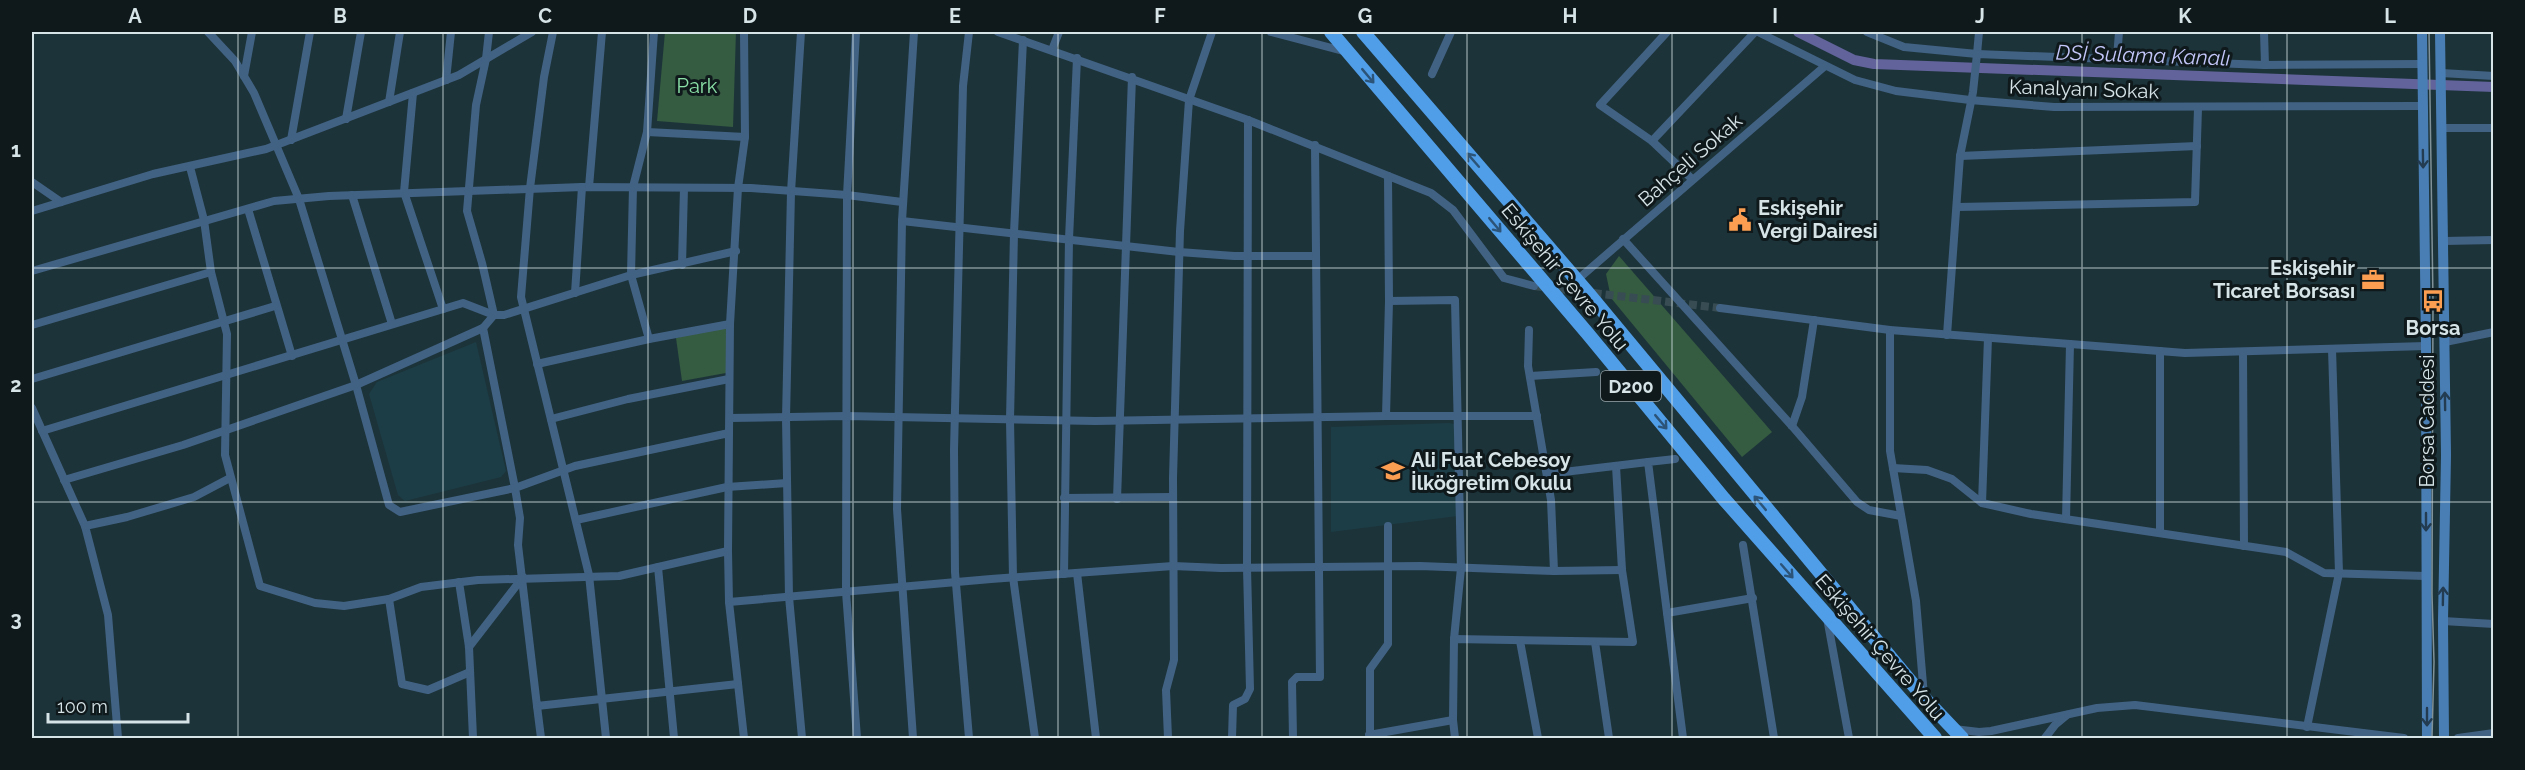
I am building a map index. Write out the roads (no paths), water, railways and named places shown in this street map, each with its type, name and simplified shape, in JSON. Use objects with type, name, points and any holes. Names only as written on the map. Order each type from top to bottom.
[{"type":"highway","name":"Eskişehir Çevre Yolu","points":[[1331,32],[1588,334],[1724,499],[1935,738]]},
{"type":"highway","name":"Eskişehir Çevre Yolu","points":[[1363,32],[1577,280],[1925,699],[1958,734]]},
{"type":"main road","name":"Borsa Caddesi","points":[[2422,32],[2427,738]]},
{"type":"main road","name":"Borsa Caddesi","points":[[2440,32],[2446,455],[2443,621],[2444,738]]},
{"type":"street","points":[[208,32],[235,61],[244,76],[278,145],[299,198],[356,385],[389,505],[400,512],[515,488],[564,470],[689,440],[729,433]]},
{"type":"street","points":[[244,76],[252,32]]},
{"type":"street","points":[[291,140],[310,32]]},
{"type":"street","points":[[346,119],[361,32]]},
{"type":"street","points":[[389,102],[400,32]]},
{"type":"street","points":[[446,80],[451,32]]},
{"type":"street","points":[[489,32],[476,105],[467,211],[494,315]]},
{"type":"street","points":[[32,211],[153,174],[278,145],[446,80],[532,32]]},
{"type":"street","points":[[553,32],[544,77],[530,188],[521,297],[589,576],[606,738]]},
{"type":"street","points":[[575,293],[602,32]]},
{"type":"street","points":[[649,339],[631,275],[633,187],[647,132],[654,32]]},
{"type":"street","points":[[744,32],[745,137],[738,188],[730,324],[727,487],[729,602],[744,738]]},
{"type":"street","points":[[801,32],[791,192],[786,418],[789,597],[802,738]]},
{"type":"street","points":[[856,32],[847,195],[846,592],[857,738]]},
{"type":"street","points":[[913,738],[897,509],[902,202],[909,132],[914,32]]},
{"type":"street","points":[[969,32],[963,86],[955,419],[956,582],[969,738]]},
{"type":"street","points":[[998,32],[1132,77],[1248,120],[1431,193],[1453,210],[1504,278],[1534,286]]},
{"type":"street","points":[[1052,50],[1059,32]]},
{"type":"street","points":[[1167,738],[1166,690],[1174,660],[1173,497],[1179,252],[1189,100],[1212,32]]},
{"type":"street","points":[[1271,32],[1348,52]]},
{"type":"street","points":[[1432,74],[1451,32]]},
{"type":"street","points":[[1667,32],[1600,105],[1652,141],[1692,179]]},
{"type":"street","points":[[1652,141],[1756,32]]},
{"type":"street","name":"Kanalyanı Sokak","points":[[1756,32],[1855,80],[1896,91],[1972,96],[2054,107],[2198,108],[2422,103]]},
{"type":"street","points":[[1868,32],[1904,47],[1976,58],[2117,58],[2265,65],[2422,64]]},
{"type":"street","points":[[1947,335],[1960,156],[1972,96],[1979,32]]},
{"type":"street","points":[[2117,58],[2119,32]]},
{"type":"street","points":[[2264,32],[2265,65]]},
{"type":"street","points":[[1023,40],[1014,232],[1010,420],[1013,577],[1035,738]]},
{"type":"street","points":[[1064,574],[1069,239],[1077,58]]},
{"type":"street","name":"Bahçeli Sokak","points":[[1577,280],[1825,66]]},
{"type":"street","points":[[2440,75],[2493,76]]},
{"type":"street","points":[[1117,499],[1124,246],[1132,77]]},
{"type":"street","points":[[413,93],[404,192],[442,309]]},
{"type":"street","points":[[1957,207],[2195,202],[2198,108]]},
{"type":"street","points":[[1232,738],[1233,705],[1245,699],[1250,689],[1247,568],[1248,120]]},
{"type":"street","points":[[2442,128],[2493,128]]},
{"type":"street","points":[[647,132],[745,137]]},
{"type":"street","points":[[1293,738],[1292,682],[1297,677],[1320,677],[1315,146]]},
{"type":"street","points":[[1960,156],[2197,146]]},
{"type":"street","points":[[190,167],[204,220],[210,272],[227,334],[225,455],[260,586],[315,603],[344,606],[389,599],[421,587],[459,582],[522,577],[619,576],[728,552]]},
{"type":"street","points":[[1386,416],[1389,301],[1388,176]]},
{"type":"street","points":[[32,182],[61,202]]},
{"type":"street","points":[[32,271],[204,220],[274,201],[299,198],[404,192],[633,187],[738,188],[847,195],[902,202]]},
{"type":"street","points":[[682,265],[684,188]]},
{"type":"street","points":[[352,195],[392,324]]},
{"type":"street","points":[[248,209],[275,306],[292,356]]},
{"type":"street","points":[[902,221],[1179,252],[1315,256]]},
{"type":"street","points":[[1623,239],[1792,426],[1857,502],[1869,510],[1901,516]]},
{"type":"street","points":[[2444,241],[2493,240]]},
{"type":"street","points":[[42,431],[463,303],[471,304],[494,315],[504,315],[631,275],[736,251]]},
{"type":"street","points":[[32,325],[210,272]]},
{"type":"street","points":[[1389,301],[1455,300],[1461,568],[1454,639],[1453,720],[1455,738]]},
{"type":"street","points":[[32,378],[275,306]]},
{"type":"street","points":[[1720,308],[1890,330],[2160,351],[2243,352],[2426,346]]},
{"type":"street","points":[[64,480],[183,445],[356,385],[483,328],[494,315]]},
{"type":"street","points":[[1792,426],[1802,397],[1814,320]]},
{"type":"street","points":[[537,364],[730,324]]},
{"type":"street","points":[[483,328],[520,518],[518,545],[541,738]]},
{"type":"street","points":[[1529,330],[1530,376],[1551,500],[1554,571]]},
{"type":"street","points":[[1890,330],[1890,451],[1916,601],[1925,699]]},
{"type":"street","points":[[2445,342],[2493,332]]},
{"type":"street","points":[[1982,503],[1988,338]]},
{"type":"street","points":[[2066,519],[2070,344]]},
{"type":"street","points":[[2307,726],[2339,573],[2332,349]]},
{"type":"street","points":[[2160,351],[2160,533]]},
{"type":"street","points":[[2243,352],[2244,546]]},
{"type":"street","points":[[1530,376],[1596,372]]},
{"type":"street","points":[[551,419],[628,399],[729,379]]},
{"type":"street","points":[[32,408],[85,526],[108,615],[118,738]]},
{"type":"street","points":[[730,418],[846,416],[1174,421],[1386,416],[1537,416]]},
{"type":"street","points":[[1547,474],[1675,459]]},
{"type":"street","points":[[1648,462],[1683,738]]},
{"type":"street","points":[[1454,639],[1633,642],[1622,570],[1616,466]]},
{"type":"street","points":[[1893,468],[1927,470],[1953,479],[1982,503],[2066,519],[2286,552],[2324,573],[2426,576]]},
{"type":"street","points":[[85,526],[127,517],[194,497],[230,478]]},
{"type":"street","points":[[576,520],[727,487],[788,483]]},
{"type":"street","points":[[1064,498],[1173,497]]},
{"type":"street","points":[[1388,526],[1388,644],[1370,669],[1370,737],[1453,720]]},
{"type":"street","points":[[1743,545],[1774,738]]},
{"type":"street","points":[[729,602],[1013,577],[1173,566],[1247,568],[1388,566],[1554,571],[1622,570]]},
{"type":"street","points":[[658,567],[674,738]]},
{"type":"street","points":[[1077,573],[1096,738]]},
{"type":"street","points":[[469,647],[522,577]]},
{"type":"street","points":[[459,582],[469,647],[473,738]]},
{"type":"street","points":[[1667,613],[1753,598]]},
{"type":"street","points":[[389,599],[402,684],[428,690],[470,672]]},
{"type":"street","points":[[1826,615],[1849,738]]},
{"type":"street","points":[[2443,621],[2493,624]]},
{"type":"street","points":[[1520,640],[1538,738]]},
{"type":"street","points":[[1595,642],[1609,738]]},
{"type":"street","points":[[537,706],[738,684]]},
{"type":"street","points":[[1958,734],[1991,731],[2097,708],[2135,705],[2404,738]]},
{"type":"street","points":[[2045,738],[2055,725],[2070,713]]},
{"type":"street","points":[[2458,738],[2493,733]]},
{"type":"waterway","name":"DSİ Sulama Kanalı","points":[[1798,32],[1854,60],[1874,64],[2494,87]]},
{"type":"tunnel","points":[[1534,286],[1720,308]]},
{"type":"tram line","points":[[2429,32],[2433,301],[2432,594],[2434,662],[2432,738]]},
{"type":"place","name":"Eskişehir Vergi Dairesi","points":[[1740,220]]},
{"type":"place","name":"Eskişehir Ticaret Borsası","points":[[2373,280]]},
{"type":"place","name":"Borsa","points":[[2433,301]]},
{"type":"place","name":"Ali Fuat Cebesoy İlköğretim Okulu","points":[[1393,471]]},
{"type":"park label","name":"Park","points":[[697,86]]}]
